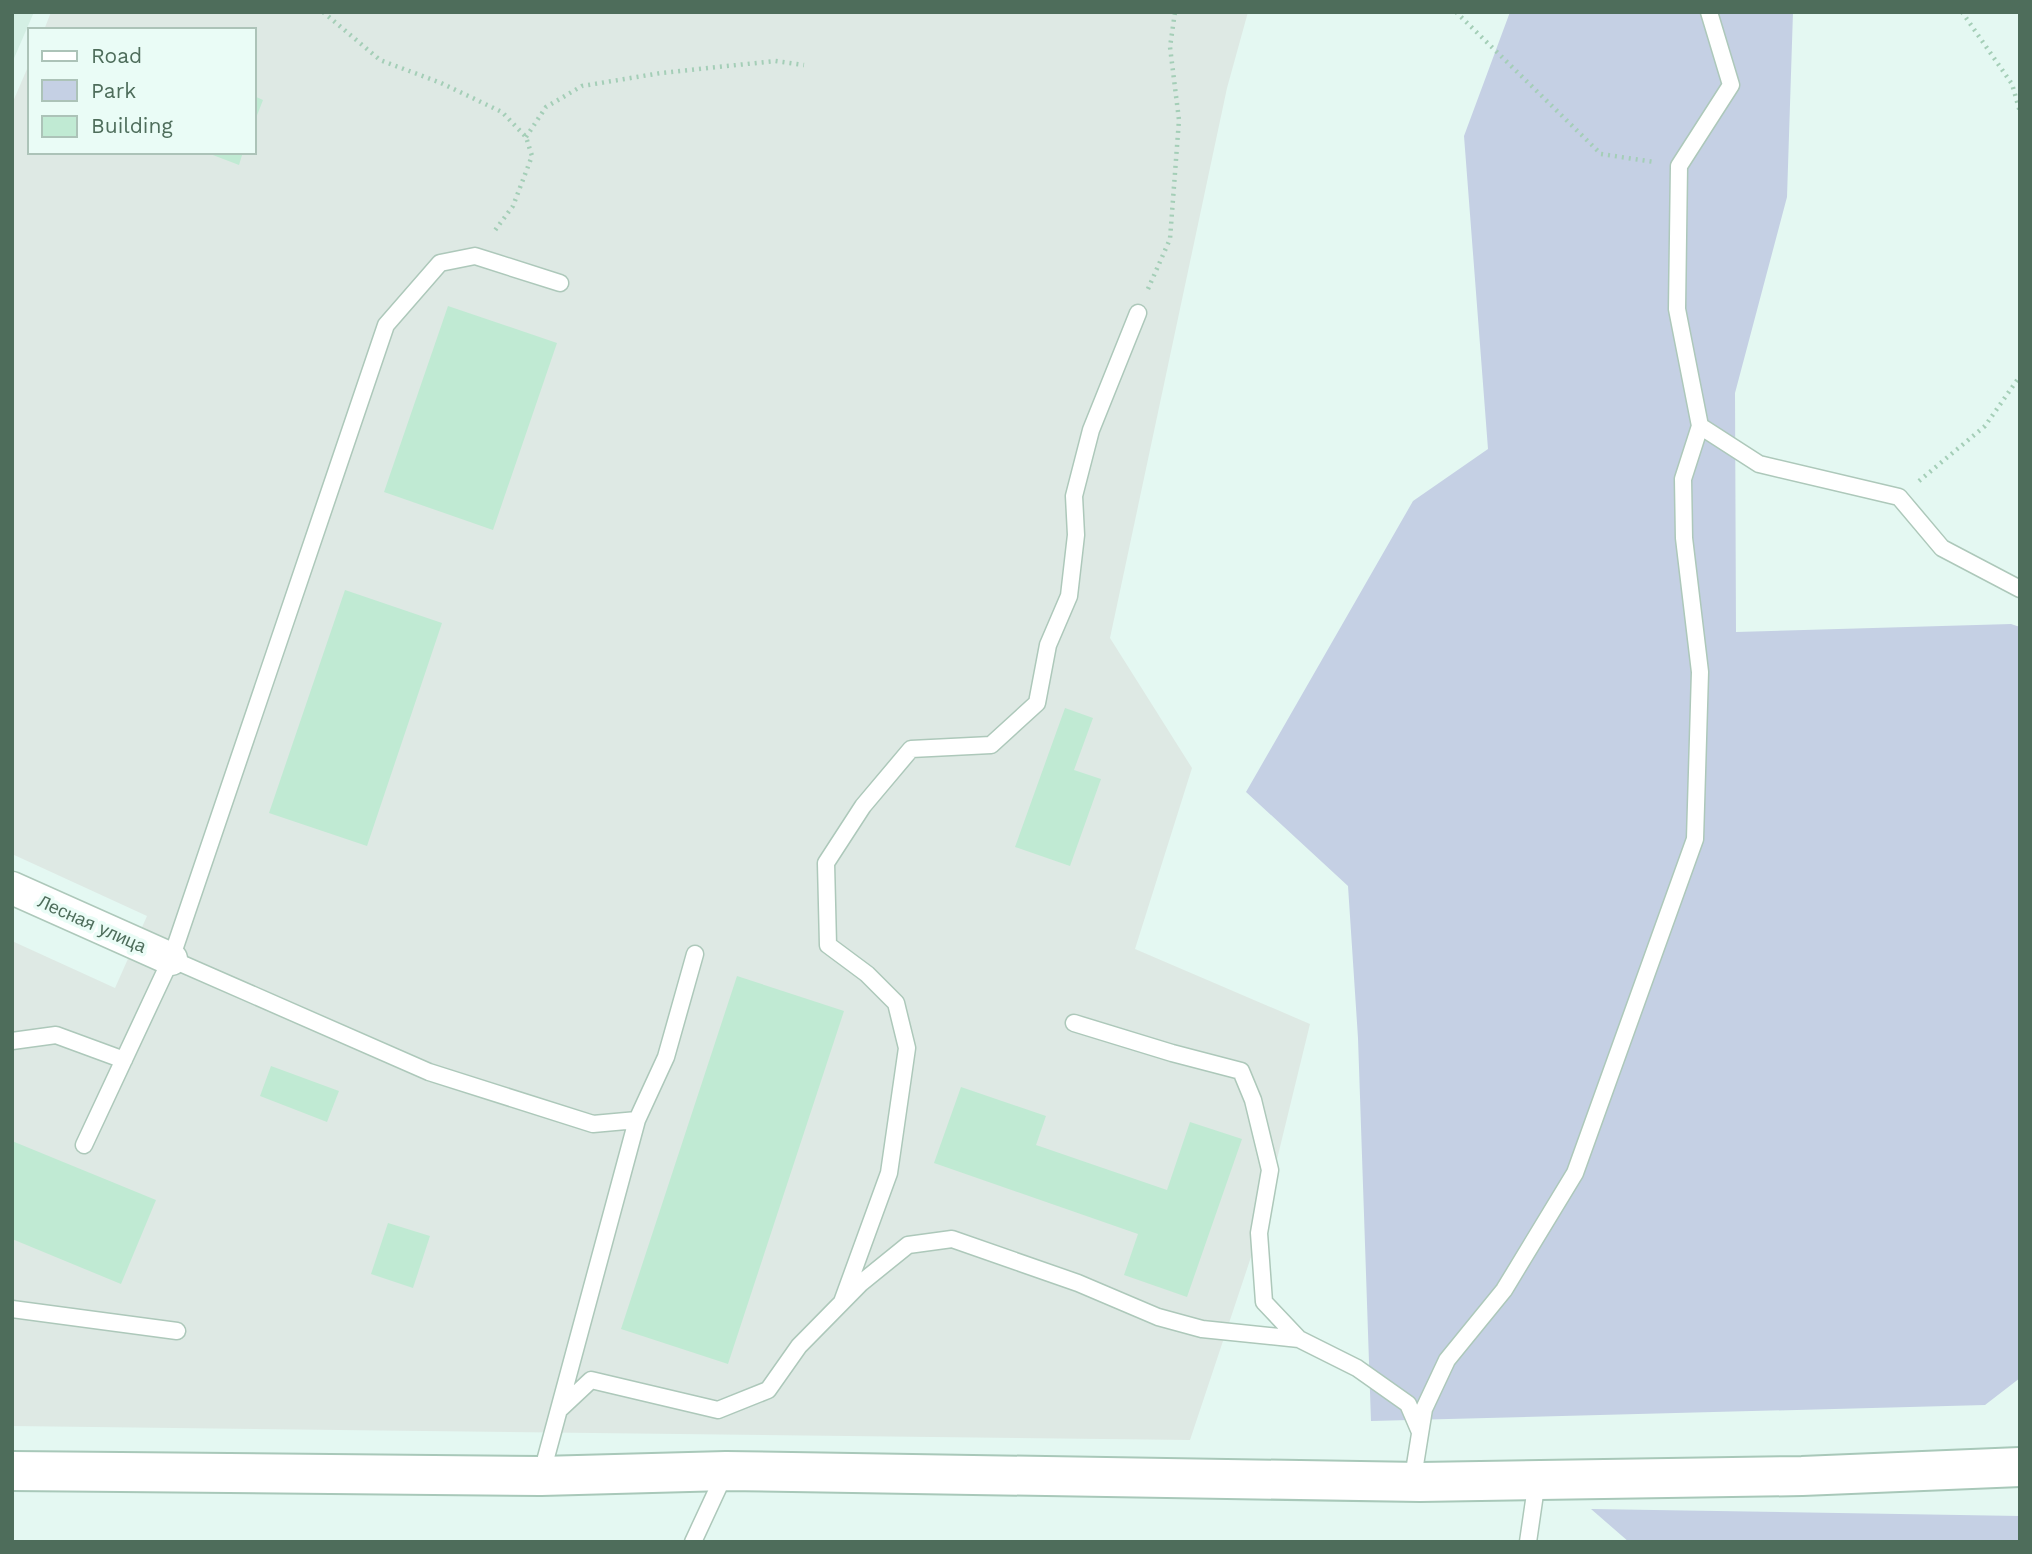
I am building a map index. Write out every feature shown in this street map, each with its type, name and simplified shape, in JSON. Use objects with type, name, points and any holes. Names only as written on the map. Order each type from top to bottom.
[{"type":"street","name":"Лесная улица","points":[[12,888],[171,959]]},
{"type":"street","points":[[12,1471],[541,1476],[726,1471],[1420,1482],[1802,1476],[2020,1467]]},
{"type":"lane","points":[[1420,1482],[1415,1465],[1424,1409],[1447,1360],[1504,1290],[1575,1173],[1695,839],[1700,672],[1685,537],[1683,479],[1700,426],[1677,309],[1679,166],[1731,85],[1709,12]]},
{"type":"lane","points":[[84,1144],[171,959],[386,325],[440,263],[475,256],[560,283]]},
{"type":"lane","points":[[842,1302],[889,1173],[906,1048],[896,1003],[867,974],[828,945],[826,863],[863,806],[911,749],[991,745],[1037,703],[1048,645],[1069,596],[1076,535],[1074,496],[1091,430],[1138,313]]},
{"type":"lane","points":[[1700,426],[1759,464],[1899,497],[1942,548],[2020,589]]},
{"type":"lane","points":[[541,1476],[636,1120],[666,1057],[695,954]]},
{"type":"lane","points":[[171,959],[429,1072],[593,1124],[636,1120]]},
{"type":"lane","points":[[1074,1023],[1241,1071],[1253,1100],[1270,1170],[1259,1233],[1264,1302],[1299,1339],[1357,1368],[1408,1404],[1420,1432]]},
{"type":"lane","points":[[12,1041],[56,1035],[124,1060]]},
{"type":"lane","points":[[560,1409],[592,1380],[718,1410],[768,1391],[799,1346],[861,1283],[908,1245],[952,1239],[1078,1283],[1158,1317],[1202,1329],[1299,1339]]},
{"type":"lane","points":[[12,1309],[177,1331]]},
{"type":"lane","points":[[693,1542],[726,1471]]},
{"type":"lane","points":[[1528,1542],[1537,1480]]},
{"type":"path","points":[[323,12],[380,60],[441,83],[502,112],[526,137],[532,156],[513,206],[475,256]]},
{"type":"path","points":[[1138,313],[1170,239],[1179,120],[1170,47],[1175,12]]},
{"type":"path","points":[[1456,12],[1601,154],[1679,166]]},
{"type":"path","points":[[1962,12],[2012,84],[2020,112]]},
{"type":"path","points":[[526,137],[546,107],[582,86],[661,73],[775,61],[804,65]]},
{"type":"path","points":[[1899,497],[1985,426],[2020,376]]},
{"type":"shaded area","points":[[12,12],[34,12],[12,63]]},
{"type":"shaded area","points":[[51,12],[1248,12],[1227,88],[1110,638],[1192,768],[1135,949],[1310,1024],[1259,1233],[1190,1440],[12,1426],[12,941],[115,988],[147,916],[12,854],[12,104],[28,67],[28,154],[256,154],[256,28],[45,28]]},
{"type":"green space","points":[[1510,12],[1793,12],[1787,197],[1735,393],[1736,632],[2011,624],[2020,627],[2020,1378],[1985,1405],[1371,1421],[1358,1038],[1348,886],[1246,792],[1413,501],[1488,449],[1464,136]]},
{"type":"green space","points":[[1591,1509],[2020,1516],[2020,1542],[1629,1542]]},
{"type":"building","points":[[256,97],[263,100],[256,118]]},
{"type":"building","points":[[210,154],[242,154],[239,165]]},
{"type":"building","points":[[448,306],[557,343],[493,530],[384,492]]},
{"type":"building","points":[[345,590],[442,623],[367,846],[269,813]]},
{"type":"building","points":[[1065,708],[1093,718],[1074,770],[1101,779],[1070,866],[1015,847]]},
{"type":"building","points":[[737,976],[844,1011],[728,1364],[621,1329]]},
{"type":"building","points":[[271,1066],[339,1091],[327,1122],[260,1096]]},
{"type":"building","points":[[961,1087],[1046,1116],[1036,1145],[1167,1190],[1190,1122],[1242,1139],[1187,1297],[1124,1275],[1138,1234],[934,1163]]},
{"type":"building","points":[[12,1141],[156,1200],[121,1284],[12,1239]]},
{"type":"building","points":[[388,1223],[430,1236],[413,1288],[371,1274]]}]
